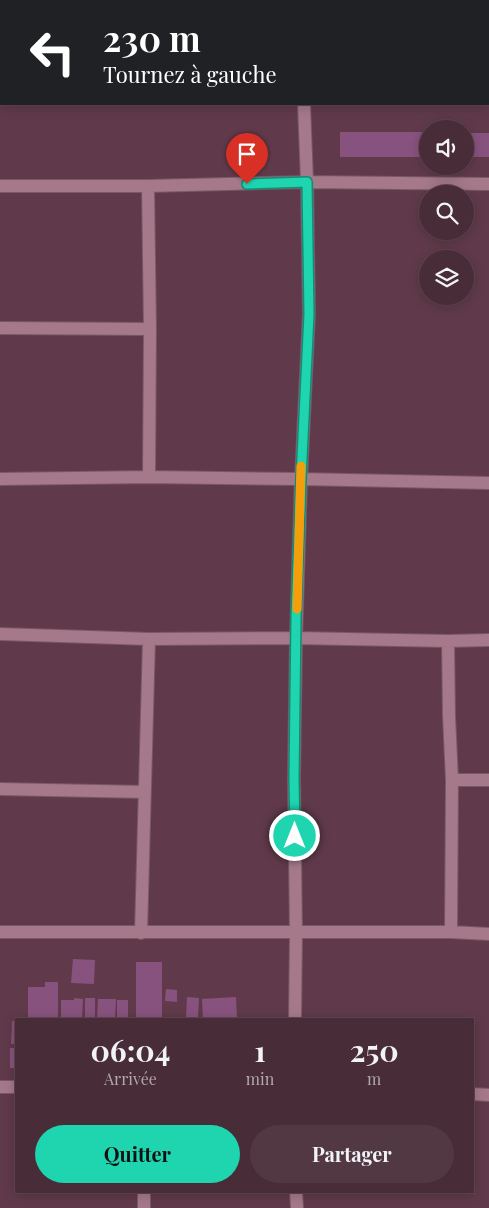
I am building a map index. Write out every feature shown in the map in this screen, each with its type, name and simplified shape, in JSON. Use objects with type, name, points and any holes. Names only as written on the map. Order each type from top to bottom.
[{"type":"street","points":[[296,1018],[294,779],[296,638],[309,314],[304,105]]},
{"type":"street","points":[[0,186],[148,186],[307,182],[489,184]]},
{"type":"street","points":[[148,186],[150,329],[149,477]]},
{"type":"street","points":[[0,328],[150,329]]},
{"type":"street","points":[[0,479],[149,477],[489,482]]},
{"type":"street","points":[[0,634],[149,639],[489,640]]},
{"type":"street","points":[[141,932],[149,639]]},
{"type":"street","points":[[448,641],[452,780],[451,932]]},
{"type":"street","points":[[452,780],[489,780]]},
{"type":"street","points":[[0,789],[145,792]]},
{"type":"street","points":[[0,932],[451,932],[489,934]]},
{"type":"street","points":[[0,1087],[15,1087]]},
{"type":"street","points":[[474,1094],[489,1094]]},
{"type":"street","points":[[144,1193],[144,1208]]},
{"type":"street","points":[[296,1193],[297,1208]]},
{"type":"building","points":[[340,132],[419,132],[419,157],[340,157]]},
{"type":"building","points":[[474,133],[489,133],[489,157],[474,157]]},
{"type":"building","points":[[73,959],[95,960],[94,984],[71,983]]},
{"type":"building","points":[[136,962],[162,962],[162,1018],[136,1018]]},
{"type":"building","points":[[45,982],[58,982],[58,1017],[28,1017],[28,987],[45,987]]},
{"type":"building","points":[[166,989],[177,990],[177,1002],[165,1001]]},
{"type":"building","points":[[187,997],[199,998],[198,1017],[186,1017]]},
{"type":"building","points":[[236,997],[237,1018],[203,1018],[202,999]]},
{"type":"building","points":[[74,998],[83,999],[82,1018],[61,1018],[61,1000],[74,1000]]},
{"type":"building","points":[[85,998],[95,998],[95,1018],[85,1018]]},
{"type":"building","points":[[98,999],[116,999],[115,1018],[97,1018]]},
{"type":"building","points":[[117,1000],[128,1000],[128,1018],[117,1018]]},
{"type":"building","points":[[12,1021],[15,1021],[15,1044],[11,1044]]},
{"type":"building","points":[[10,1048],[15,1048],[15,1068],[10,1068]]},
{"type":"slow traffic","points":[[297,609],[301,466]]},
{"type":"route","points":[[247,184],[307,182],[309,314],[296,618],[295,836]]}]
